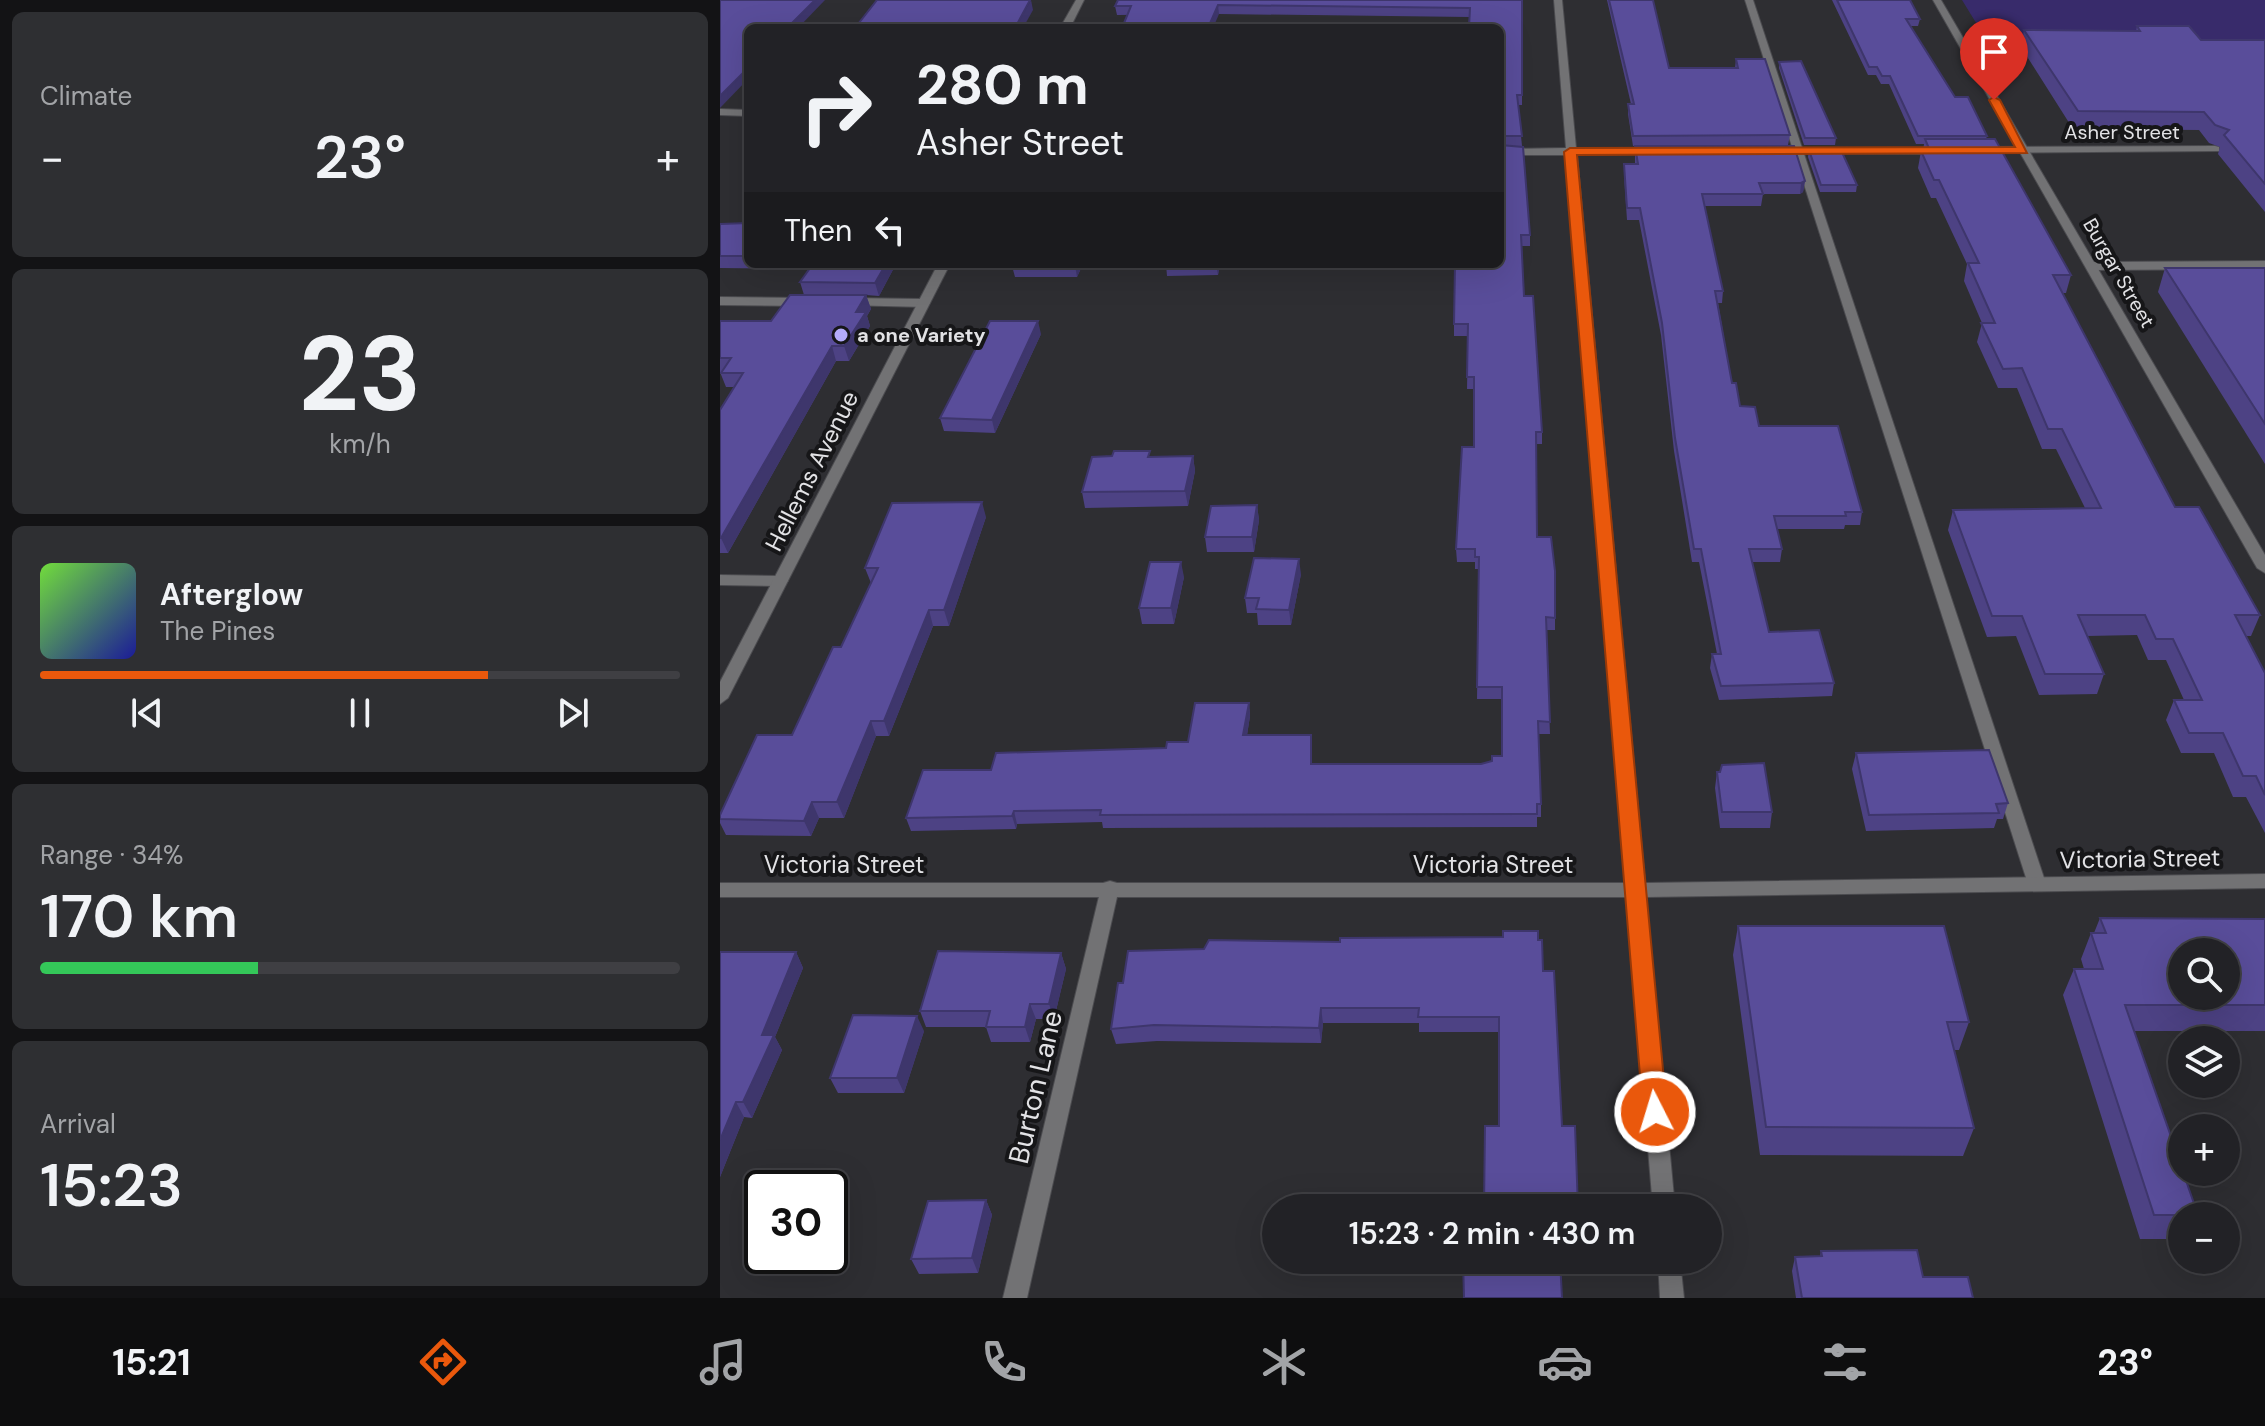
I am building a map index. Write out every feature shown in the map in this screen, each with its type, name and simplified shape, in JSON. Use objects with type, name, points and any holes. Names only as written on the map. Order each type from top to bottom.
[{"type":"street","points":[[1067,24],[1080,0]]},
{"type":"street","points":[[1558,0],[1663,1194]]},
{"type":"street","points":[[1749,0],[1801,151],[2037,884]]},
{"type":"street","name":"Burgar Street","points":[[1937,0],[2265,568]]},
{"type":"street","points":[[720,112],[744,113]]},
{"type":"street","name":"Asher Street","points":[[1975,150],[2215,149]]},
{"type":"street","points":[[1755,151],[1959,150]]},
{"type":"street","points":[[1504,152],[1663,151]]},
{"type":"street","points":[[2093,266],[2265,265]]},
{"type":"street","name":"Hellems Avenue","points":[[720,698],[942,268]]},
{"type":"street","points":[[720,301],[814,302]]},
{"type":"street","points":[[830,302],[924,303]]},
{"type":"street","points":[[720,580],[780,581]]},
{"type":"street","name":"Victoria Street","points":[[720,890],[1634,890],[2265,881]]},
{"type":"street","name":"Burton Lane","points":[[1015,1298],[1110,888]]},
{"type":"street","points":[[1670,1274],[1672,1298]]},
{"type":"shaded area","points":[[1962,0],[2265,0],[2265,51],[2124,39],[1986,39]]},
{"type":"building","points":[[720,0],[815,0],[791,24],[744,24],[744,72],[720,96]]},
{"type":"building","points":[[877,0],[1030,0],[1017,24],[858,24]]},
{"type":"building","points":[[1118,0],[1522,0],[1522,95],[1517,95],[1522,136],[1504,136],[1504,24],[1469,24],[1470,8],[1218,5],[1210,24],[1124,24],[1131,6],[1115,6]]},
{"type":"building","points":[[1609,0],[1653,0],[1669,68],[1738,68],[1736,59],[1765,59],[1790,135],[1633,136],[1628,104],[1634,104]]},
{"type":"building","points":[[1837,0],[1910,0],[1920,19],[1906,19],[1955,97],[1968,97],[1987,136],[1918,136],[1890,76],[1882,76],[1877,67],[1869,67]]},
{"type":"building","points":[[2137,26],[2189,26],[2201,40],[2265,40],[2265,184],[2224,135],[2229,130],[2215,125],[2204,112],[2078,111],[2024,30],[2140,31]]},
{"type":"building","points":[[1801,61],[1836,138],[1805,138],[1779,62]]},
{"type":"building","points":[[1925,139],[1995,139],[2071,275],[2053,275],[2175,507],[2199,507],[2260,615],[2235,615],[2265,673],[2265,795],[2256,776],[2243,776],[2223,733],[2189,733],[2174,700],[2202,700],[2173,639],[2156,639],[2145,615],[2078,615],[2104,674],[2045,674],[2022,616],[1992,616],[1953,510],[2101,508],[2062,429],[2048,429],[2022,368],[2003,369],[1981,323],[1995,323],[1968,263],[1979,263],[1939,180],[1934,180],[1921,151],[1930,151]]},
{"type":"building","points":[[1504,145],[1523,147],[1530,235],[1521,235],[1524,296],[1533,296],[1542,432],[1536,432],[1537,537],[1551,537],[1555,571],[1555,618],[1546,617],[1550,722],[1538,721],[1541,804],[1537,804],[1537,814],[1100,815],[1101,810],[1014,811],[1012,816],[906,818],[923,770],[991,770],[996,753],[1166,748],[1167,742],[1188,742],[1195,703],[1249,703],[1243,735],[1311,735],[1311,764],[1481,764],[1492,761],[1492,756],[1502,756],[1502,687],[1477,687],[1479,557],[1475,557],[1475,549],[1456,549],[1462,447],[1474,447],[1474,377],[1467,377],[1468,324],[1454,324],[1455,268],[1504,268]]},
{"type":"building","points":[[1635,146],[1794,146],[1805,181],[1759,183],[1763,194],[1702,194],[1723,291],[1715,291],[1732,383],[1736,383],[1740,406],[1755,407],[1759,426],[1838,426],[1862,512],[1845,512],[1846,516],[1774,516],[1782,549],[1749,549],[1769,632],[1819,630],[1834,683],[1721,686],[1712,654],[1721,654],[1701,549],[1694,549],[1675,438],[1662,323],[1640,208],[1627,208],[1624,164],[1638,164]]},
{"type":"building","points":[[1809,150],[1841,150],[1857,185],[1821,185]]},
{"type":"building","points":[[744,223],[744,256],[720,256],[720,224]]},
{"type":"building","points":[[810,268],[884,268],[875,283],[800,282]]},
{"type":"building","points":[[2165,268],[2265,268],[2265,424]]},
{"type":"building","points":[[790,295],[866,295],[856,312],[866,312],[844,346],[832,346],[720,538],[720,410],[743,373],[721,373],[731,358],[720,358],[720,321],[771,321]]},
{"type":"building","points":[[990,321],[1038,321],[992,420],[940,418]]},
{"type":"building","points":[[1114,451],[1150,451],[1148,457],[1193,456],[1185,491],[1082,492],[1092,457],[1112,456]]},
{"type":"building","points":[[982,502],[944,610],[929,610],[884,721],[871,721],[837,802],[812,802],[804,821],[720,819],[757,735],[792,735],[833,647],[841,647],[878,568],[865,568],[892,503]]},
{"type":"building","points":[[1257,505],[1252,537],[1205,537],[1211,506]]},
{"type":"building","points":[[1254,558],[1299,559],[1289,610],[1256,609],[1259,598],[1245,598]]},
{"type":"building","points":[[1150,562],[1181,562],[1171,608],[1139,608]]},
{"type":"building","points":[[1989,750],[2008,803],[1996,804],[1999,813],[1869,815],[1856,753]]},
{"type":"building","points":[[1764,763],[1772,812],[1722,812],[1717,772],[1720,772],[1722,765]]},
{"type":"building","points":[[2100,918],[2265,919],[2265,1005],[2240,1005],[2240,938],[2168,938],[2168,1005],[2125,1005],[2168,1128],[2168,1186],[2188,1186],[2193,1202],[2168,1202],[2168,1215],[2154,1215],[2074,969],[2103,969],[2091,933],[2106,933]]},
{"type":"building","points":[[1738,926],[1944,926],[1969,1022],[1947,1022],[1974,1128],[1766,1127]]},
{"type":"building","points":[[1503,931],[1538,931],[1538,940],[1542,940],[1543,971],[1554,971],[1562,1126],[1575,1126],[1577,1194],[1484,1194],[1485,1126],[1499,1126],[1499,1017],[1418,1017],[1419,1008],[1321,1008],[1319,1028],[1154,1025],[1111,1029],[1118,983],[1123,983],[1128,951],[1204,949],[1209,940],[1340,942],[1340,938],[1503,937]]},
{"type":"building","points":[[938,951],[1061,953],[1049,1004],[1030,1004],[1025,1027],[986,1027],[990,1011],[920,1011]]},
{"type":"building","points":[[720,952],[796,952],[762,1035],[774,1035],[743,1102],[736,1102],[720,1140]]},
{"type":"building","points":[[853,1015],[917,1016],[897,1078],[830,1078]]},
{"type":"building","points":[[986,1200],[972,1258],[911,1259],[928,1201]]},
{"type":"building","points":[[1917,1250],[1923,1277],[1968,1277],[1973,1298],[1802,1298],[1795,1257],[1822,1256],[1821,1251]]},
{"type":"building","points":[[1463,1274],[1561,1274],[1562,1298],[1464,1298]]},
{"type":"place","name":"a one Variety","points":[[841,335]]},
{"type":"route","points":[[1655,1112],[1570,152],[2023,150],[1994,100]]}]
